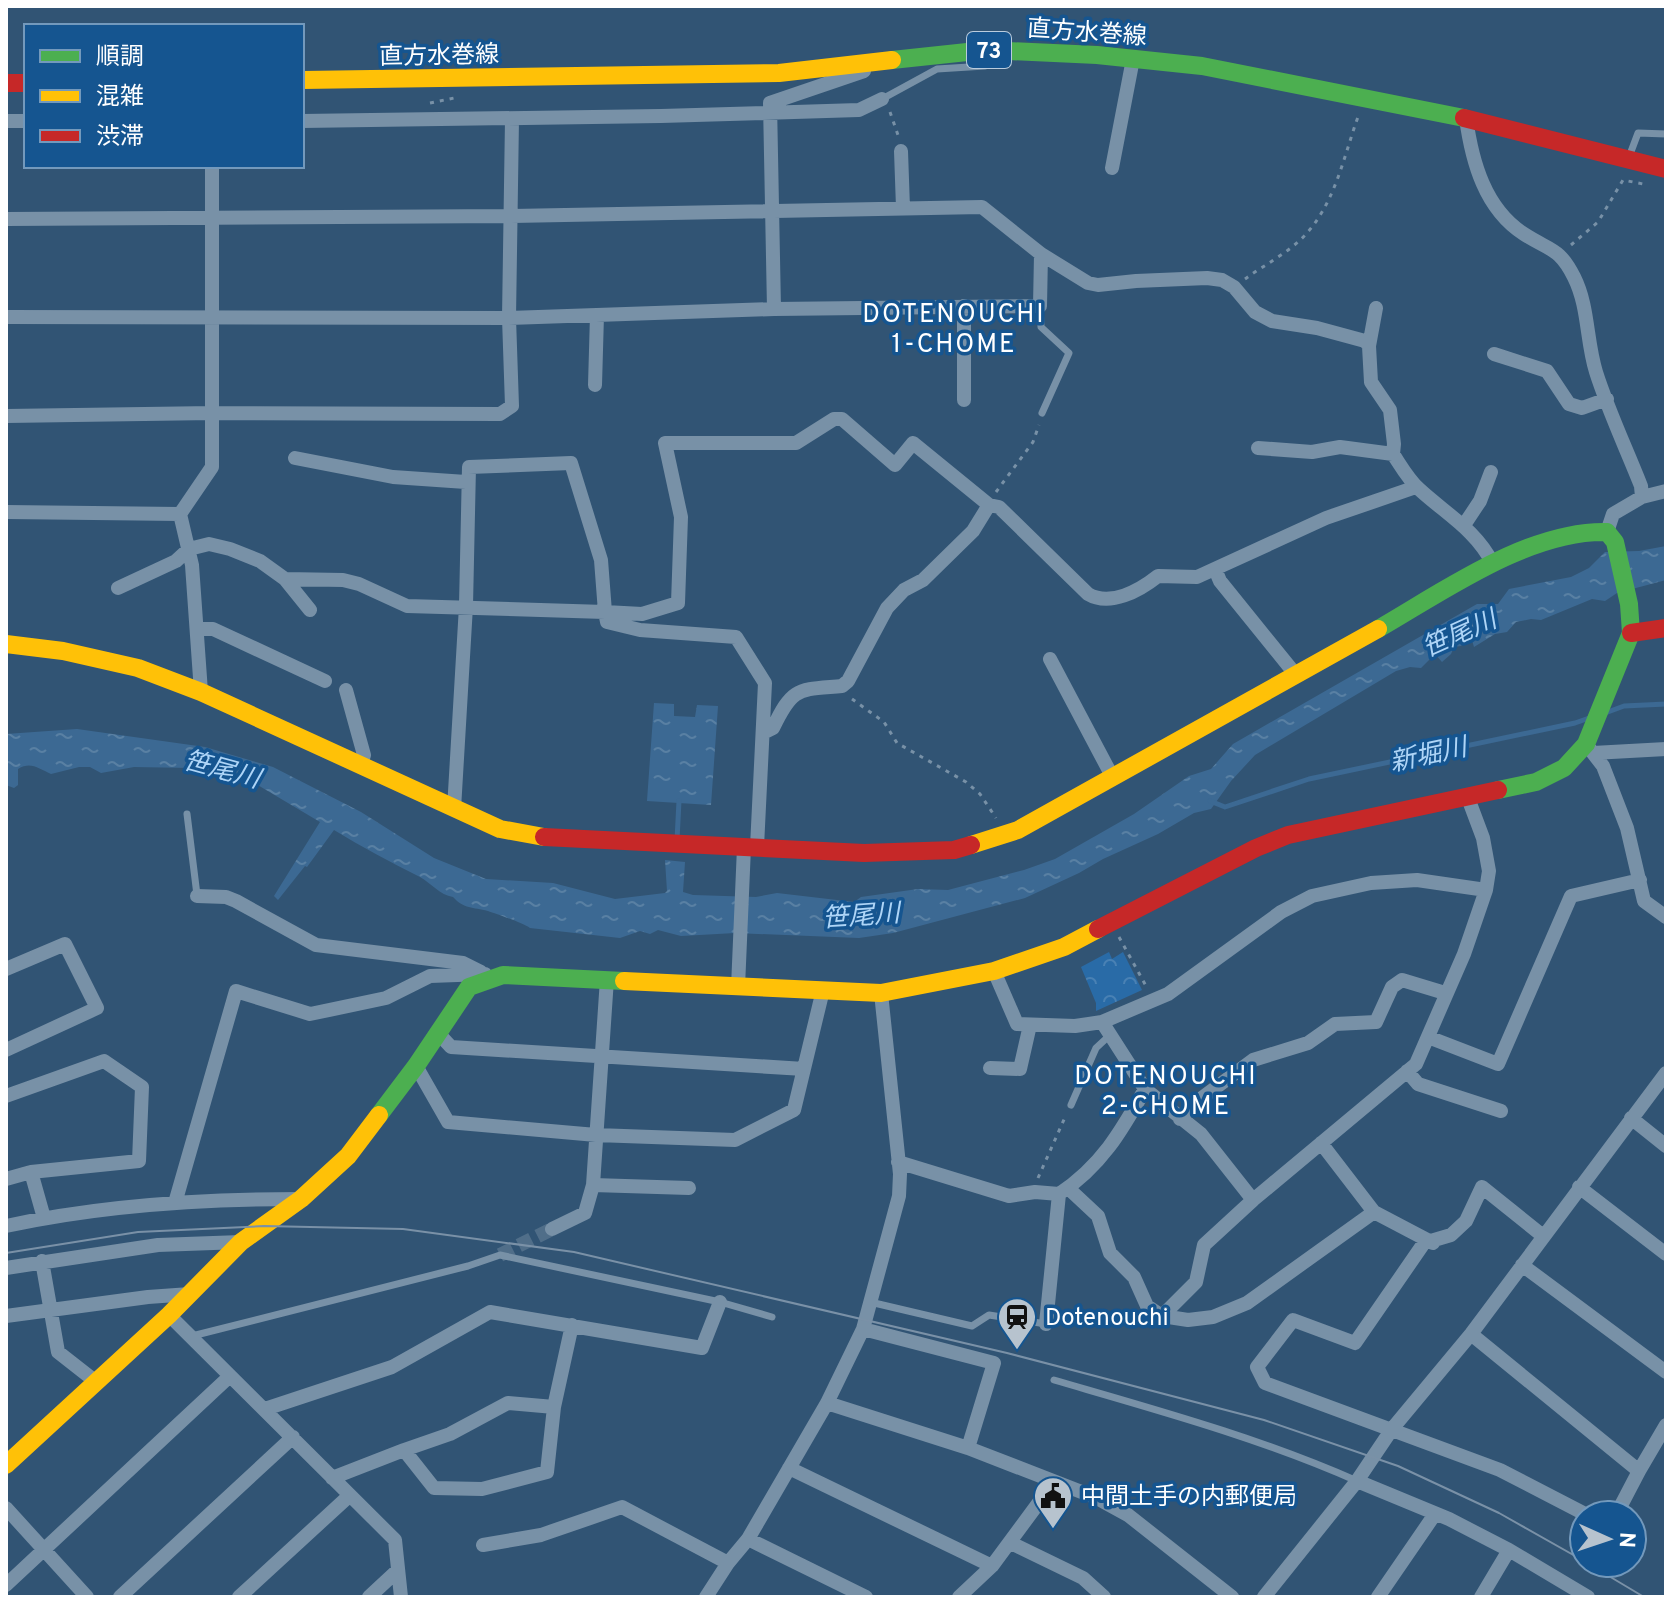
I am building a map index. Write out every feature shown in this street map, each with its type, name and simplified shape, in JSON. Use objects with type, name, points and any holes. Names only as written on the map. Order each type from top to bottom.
[{"type":"street","name":"直方水巻線","points":[[304,80],[779,73],[986,50],[1133,59],[1202,66],[1466,118],[1666,169]]},
{"type":"street","points":[[774,309],[770,103],[899,59]]},
{"type":"street","points":[[1112,168],[1133,59]]},
{"type":"street","points":[[304,121],[859,110],[882,99]]},
{"type":"street","points":[[1466,118],[1483,187],[1505,219],[1524,234],[1561,254],[1583,299],[1596,371],[1641,486],[1642,497]]},
{"type":"street","points":[[6,416],[500,414],[512,406],[509,318],[512,119]]},
{"type":"street","points":[[901,151],[903,208]]},
{"type":"street","points":[[201,692],[189,549],[180,514],[212,467],[212,168]]},
{"type":"street","points":[[6,219],[512,216],[982,207],[1041,254],[1088,283],[1222,280],[1234,287],[1255,312],[1272,321],[1317,328],[1358,339],[1369,346]]},
{"type":"street","points":[[6,317],[509,318],[774,309],[1040,306],[1041,254]]},
{"type":"street","points":[[964,306],[964,400]]},
{"type":"street","points":[[1376,308],[1369,346],[1371,382],[1390,410],[1393,454],[1416,487],[1464,525],[1493,564]]},
{"type":"street","points":[[595,385],[597,315]]},
{"type":"street","points":[[1494,354],[1547,371],[1569,404],[1582,408],[1607,399]]},
{"type":"street","points":[[285,579],[343,580],[407,606],[642,614],[678,603],[681,517],[665,443],[796,443],[834,419],[842,419],[895,465],[913,443],[989,505],[999,507],[1088,594],[1098,600],[1113,600],[1158,576],[1197,577],[1326,518],[1416,487]]},
{"type":"street","points":[[1258,448],[1312,452],[1340,447],[1393,454]]},
{"type":"street","points":[[295,458],[393,477],[466,482]]},
{"type":"street","points":[[454,809],[466,606],[466,482],[469,467],[571,463],[601,560],[607,622],[640,630],[736,637],[765,683],[751,847],[744,866],[738,982]]},
{"type":"street","points":[[1464,525],[1480,501],[1491,472]]},
{"type":"street","points":[[175,1203],[236,991],[310,1014],[386,998],[430,976],[494,974],[738,982],[881,993],[994,971],[1064,947],[1256,848],[1288,835],[1536,782],[1564,768],[1589,749],[1631,633],[1629,604],[1611,537],[1613,514],[1642,497],[1666,491]]},
{"type":"street","points":[[763,733],[773,728],[785,702],[793,694],[806,689],[842,686],[848,681],[887,608],[904,590],[923,580],[973,531],[989,505]]},
{"type":"street","points":[[6,512],[180,514]]},
{"type":"street","points":[[6,644],[63,651],[138,668],[201,692],[500,829],[553,839],[864,853],[954,850],[1018,830],[1493,564],[1555,539],[1587,530],[1611,537]]},
{"type":"street","points":[[118,588],[176,561],[189,549],[209,544],[260,561],[285,579],[310,610]]},
{"type":"street","points":[[1215,569],[1220,581],[1296,675]]},
{"type":"street","points":[[1631,633],[1666,628]]},
{"type":"street","points":[[198,629],[213,629],[325,681]]},
{"type":"street","points":[[1050,659],[1113,778]]},
{"type":"street","points":[[346,690],[364,755],[360,766]]},
{"type":"street","points":[[1589,749],[1666,749]]},
{"type":"street","points":[[1589,749],[1603,766],[1627,828],[1644,901],[1666,917]]},
{"type":"street","points":[[1162,1316],[1196,1282],[1204,1245],[1253,1200],[1416,1064],[1464,954],[1486,890],[1489,871],[1483,838],[1468,798]]},
{"type":"street","points":[[994,971],[1017,1024],[1106,1029],[1168,994],[1281,912],[1312,896],[1371,883],[1417,880],[1486,890]]},
{"type":"street","points":[[1428,1037],[1498,1064],[1571,896],[1640,880]]},
{"type":"street","points":[[197,896],[226,897],[236,901],[316,945],[463,963],[494,974]]},
{"type":"street","points":[[6,969],[65,944],[97,1008],[6,1050]]},
{"type":"street","points":[[6,1465],[169,1315],[241,1242],[301,1199],[348,1156],[416,1066],[469,987],[494,974]]},
{"type":"street","points":[[552,1229],[585,1213],[593,1185],[607,979]]},
{"type":"street","points":[[1180,1119],[1199,1100],[1253,1060],[1308,1043],[1335,1024],[1376,1022],[1392,987],[1402,980],[1445,993]]},
{"type":"street","points":[[416,1066],[448,1122],[596,1135],[735,1140],[794,1110],[823,990]]},
{"type":"street","points":[[706,1597],[748,1539],[827,1403],[863,1329],[899,1196],[881,993]]},
{"type":"street","points":[[990,1068],[1020,1069],[1030,1025]]},
{"type":"street","points":[[1106,1029],[1145,1089],[1201,1134],[1253,1200]]},
{"type":"street","points":[[438,1033],[451,1047],[804,1069]]},
{"type":"street","points":[[6,1096],[104,1061],[142,1087],[139,1161],[31,1172],[6,1179]]},
{"type":"street","points":[[1407,1071],[1418,1084],[1501,1111]]},
{"type":"street","points":[[1264,1597],[1357,1481],[1392,1429],[1471,1334],[1666,1073]]},
{"type":"street","points":[[898,1162],[1009,1196],[1064,1191],[1080,1181],[1116,1141],[1145,1089]]},
{"type":"street","points":[[1631,1118],[1666,1146]]},
{"type":"street","points":[[1321,1143],[1374,1212],[1433,1243]]},
{"type":"street","points":[[31,1172],[44,1218]]},
{"type":"street","points":[[593,1185],[689,1188]]},
{"type":"street","points":[[1543,1236],[1482,1187],[1466,1221],[1451,1235],[1433,1243],[1424,1243],[1355,1343],[1293,1320],[1257,1367],[1265,1383],[1500,1470],[1568,1505]]},
{"type":"street","points":[[1579,1187],[1666,1254]]},
{"type":"street","points":[[1064,1191],[1098,1216],[1110,1253],[1134,1277],[1147,1306],[1162,1316],[1188,1320],[1213,1317],[1247,1303],[1374,1212]]},
{"type":"street","points":[[1046,1324],[1064,1191]]},
{"type":"street","points":[[6,1226],[44,1218],[175,1203],[301,1199]]},
{"type":"street","points":[[6,1268],[158,1245],[241,1242]]},
{"type":"street","points":[[42,1261],[58,1352],[95,1381]]},
{"type":"street","points":[[1522,1265],[1666,1372]]},
{"type":"street","points":[[6,1316],[190,1294]]},
{"type":"street","points":[[265,1409],[392,1367],[490,1312],[702,1348],[720,1302]]},
{"type":"street","points":[[169,1315],[395,1540],[401,1597]]},
{"type":"street","points":[[404,1450],[434,1488],[482,1489],[547,1472],[554,1407],[572,1325]]},
{"type":"street","points":[[863,1329],[994,1363],[968,1448]]},
{"type":"street","points":[[1471,1334],[1639,1471]]},
{"type":"street","points":[[6,1585],[230,1376]]},
{"type":"street","points":[[332,1478],[450,1434],[508,1403],[554,1407]]},
{"type":"street","points":[[827,1403],[968,1448],[1097,1498],[1128,1515],[1232,1597]]},
{"type":"street","points":[[1624,1499],[1666,1425]]},
{"type":"street","points":[[120,1597],[293,1437]]},
{"type":"street","points":[[789,1468],[992,1566]]},
{"type":"street","points":[[1357,1481],[1509,1550],[1588,1597]]},
{"type":"street","points":[[959,1597],[1011,1543],[1054,1482]]},
{"type":"street","points":[[239,1597],[349,1496]]},
{"type":"street","points":[[483,1545],[541,1535],[622,1507],[728,1563]]},
{"type":"street","points":[[6,1508],[87,1597]]},
{"type":"street","points":[[1378,1597],[1435,1514]]},
{"type":"street","points":[[748,1539],[866,1597]]},
{"type":"street","points":[[1011,1543],[1083,1578],[1104,1597]]},
{"type":"street","points":[[1481,1597],[1509,1550]]},
{"type":"street","points":[[369,1597],[397,1571]]},
{"type":"lane","points":[[882,99],[937,69],[985,66],[986,50]]},
{"type":"lane","points":[[1629,159],[1638,133],[1666,134]]},
{"type":"lane","points":[[1040,306],[1041,327],[1069,353],[1042,413]]},
{"type":"lane","points":[[187,814],[197,896]]},
{"type":"lane","points":[[1071,1105],[1106,1029]]},
{"type":"lane","points":[[190,1337],[468,1266],[500,1255],[720,1302],[772,1317]]},
{"type":"lane","points":[[870,1302],[972,1326],[989,1315],[1046,1324]]},
{"type":"lane","points":[[1054,1380],[1191,1420],[1357,1481]]},
{"type":"path","points":[[419,105],[463,96]]},
{"type":"path","points":[[882,99],[894,121],[901,151]]},
{"type":"path","points":[[1234,287],[1304,237],[1321,215],[1334,189],[1365,99]]},
{"type":"path","points":[[1561,254],[1598,222],[1623,180],[1652,186]]},
{"type":"path","points":[[989,505],[1007,475],[1033,442],[1042,413]]},
{"type":"path","points":[[842,686],[855,703],[884,722],[897,743],[966,782],[980,794],[1004,834]]},
{"type":"path","points":[[1111,923],[1154,1000]]},
{"type":"path","points":[[1035,1192],[1036,1183],[1071,1105]]},
{"type":"green space","points":[[1109,952],[1112,959],[1123,952],[1142,990],[1096,1011],[1096,1003],[1081,967]]},
{"type":"water","name":"笹尾川","points":[[1666,546],[1666,580],[1617,593],[1605,601],[1592,599],[1541,620],[1516,622],[1507,632],[1495,634],[1474,647],[1471,637],[1468,638],[1461,646],[1454,647],[1442,662],[1435,654],[1421,668],[1396,671],[1255,755],[1211,809],[1194,813],[1158,834],[1025,898],[893,933],[859,938],[735,933],[681,936],[658,930],[650,934],[640,931],[620,938],[530,928],[461,904],[420,877],[334,830],[278,900],[274,896],[320,822],[256,784],[202,773],[193,768],[134,767],[101,773],[90,767],[79,767],[51,774],[27,766],[18,769],[18,785],[14,788],[6,785],[6,734],[77,729],[205,747],[273,767],[361,812],[434,858],[486,879],[553,883],[615,899],[665,893],[665,860],[685,862],[683,892],[693,895],[756,897],[777,893],[854,902],[861,897],[918,889],[948,890],[1055,859],[1134,814],[1189,776],[1211,769],[1233,744],[1477,604],[1498,604],[1509,589],[1571,577],[1589,568],[1605,552]]},
{"type":"water","points":[[654,703],[674,704],[674,716],[695,717],[697,705],[718,706],[711,805],[647,801]]},
{"type":"waterway","name":"新堀川","points":[[1605,713],[1624,706],[1666,704]]},
{"type":"waterway","name":"新堀川","points":[[1210,801],[1225,807],[1309,779],[1592,717]]},
{"type":"waterway","points":[[677,840],[679,801]]},
{"type":"tunnel","points":[[500,1255],[552,1229]]},
{"type":"tram line","points":[[6,1253],[138,1232],[264,1226],[403,1229],[574,1252],[1007,1353],[1264,1420],[1398,1466],[1499,1513],[1568,1552]]},
{"type":"tram line","points":[[1614,1579],[1644,1597]]},
{"type":"traffic: fast","points":[[892,60],[986,50],[1097,55],[1202,66],[1464,118]]},
{"type":"traffic: fast","points":[[1378,629],[1459,581],[1518,552],[1577,534],[1607,532],[1615,542],[1629,604],[1631,633],[1586,744],[1564,768],[1536,782],[1498,790]]},
{"type":"traffic: fast","points":[[379,1115],[469,987],[503,975],[624,981]]},
{"type":"traffic: slow","points":[[304,80],[779,73],[892,60]]},
{"type":"traffic: slow","points":[[971,845],[1018,830],[1378,629]]},
{"type":"traffic: slow","points":[[6,644],[63,651],[138,668],[201,692],[500,829],[544,837]]},
{"type":"traffic: slow","points":[[624,981],[881,993],[994,971],[1064,947],[1098,929]]},
{"type":"traffic: slow","points":[[6,1465],[169,1315],[241,1242],[301,1199],[348,1156],[379,1115]]},
{"type":"traffic: jam","points":[[6,83],[24,83]]},
{"type":"traffic: jam","points":[[1464,118],[1666,169]]},
{"type":"traffic: jam","points":[[1631,633],[1666,628]]},
{"type":"traffic: jam","points":[[1098,929],[1256,848],[1288,835],[1498,790]]},
{"type":"traffic: jam","points":[[544,837],[864,853],[954,850],[971,845]]},
{"type":"place","name":"Dotenouchi","points":[[1017,1351]]},
{"type":"place","name":"中間土手の内郵便局","points":[[1053,1530]]},
{"type":"district","name":"DOTENOUCHI 1-CHOME","points":[[954,328]]},
{"type":"district","name":"DOTENOUCHI 2-CHOME","points":[[1166,1090]]}]
